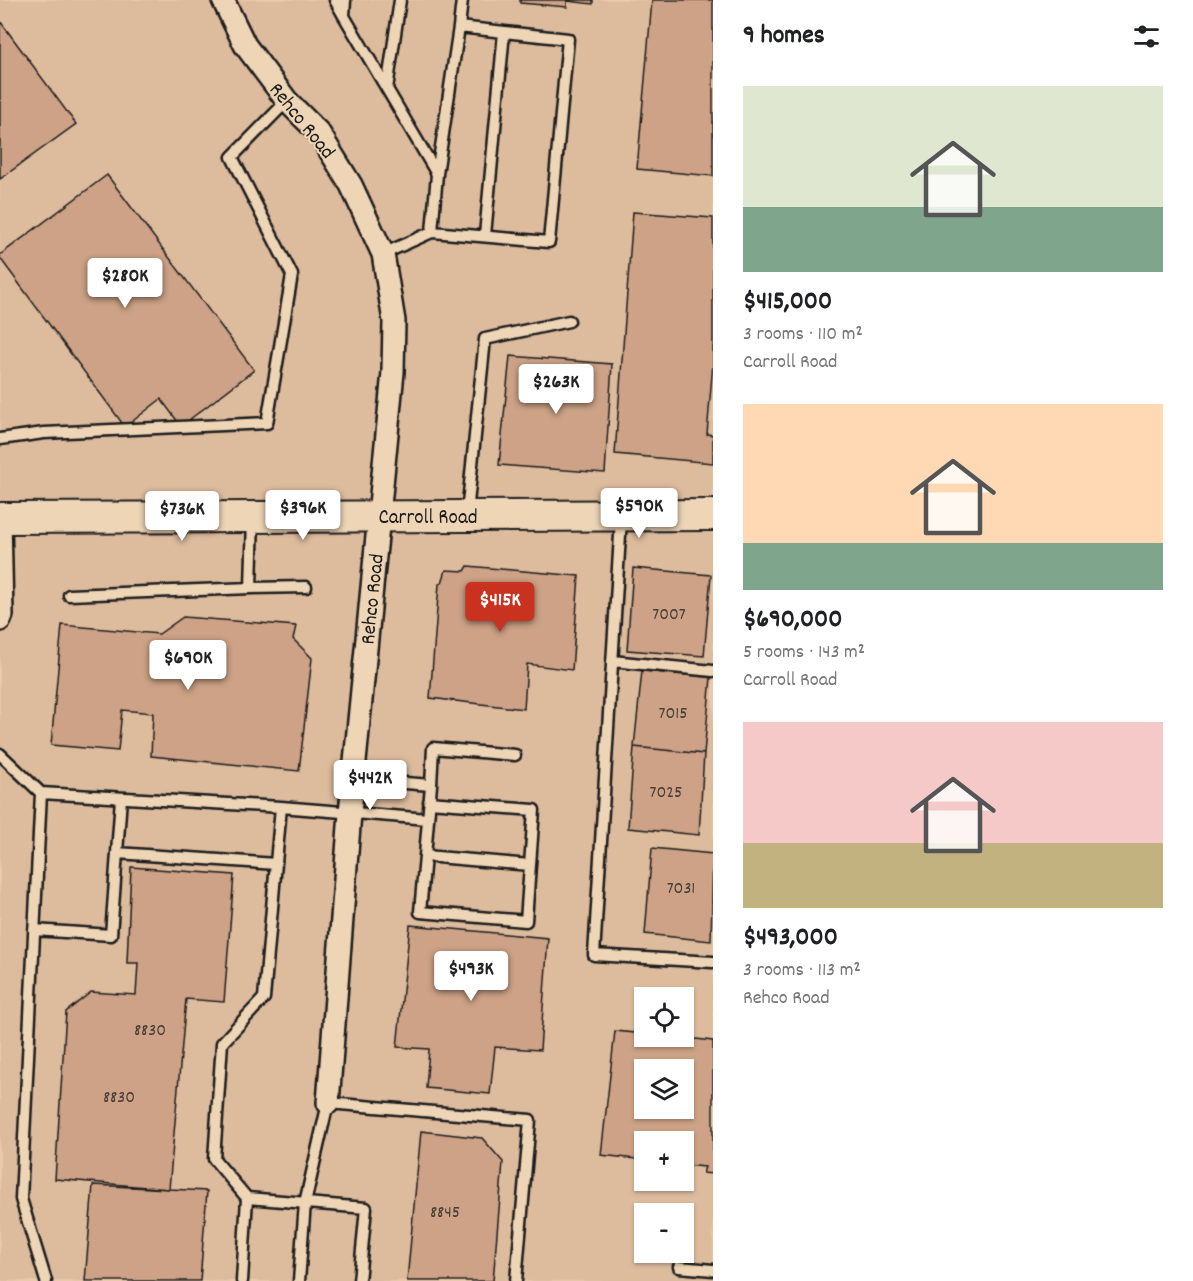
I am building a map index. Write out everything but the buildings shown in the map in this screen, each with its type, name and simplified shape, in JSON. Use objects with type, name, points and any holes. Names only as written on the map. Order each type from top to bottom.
[{"type":"main road","name":"Carroll Road","points":[[0,517],[713,515]]},
{"type":"street","name":"Rehco Road","points":[[223,0],[245,45],[287,101],[319,133],[351,185],[383,254],[394,321],[393,372],[350,813],[327,1103]]},
{"type":"street","points":[[0,517],[2,615],[0,620]]},
{"type":"lane","points":[[335,0],[437,174]]},
{"type":"lane","points":[[344,16],[345,0]]},
{"type":"lane","points":[[387,89],[400,0]]},
{"type":"lane","points":[[432,232],[437,174],[462,0]]},
{"type":"lane","points":[[383,254],[432,232],[549,242],[568,39],[459,27]]},
{"type":"lane","points":[[486,235],[504,32]]},
{"type":"lane","points":[[0,439],[44,433],[267,423],[292,275],[232,157],[287,101]]},
{"type":"lane","points":[[466,516],[485,339],[569,321]]},
{"type":"lane","points":[[621,515],[594,955],[713,962]]},
{"type":"lane","points":[[251,588],[253,517]]},
{"type":"lane","points":[[69,595],[306,586]]},
{"type":"lane","points":[[612,661],[713,671]]},
{"type":"lane","points":[[429,802],[534,810],[526,921],[420,912],[430,785],[434,748],[515,755]]},
{"type":"lane","points":[[0,754],[41,792],[428,819]]},
{"type":"lane","points":[[354,779],[430,785]]},
{"type":"lane","points":[[41,792],[21,1199],[46,1281]]},
{"type":"lane","points":[[34,930],[111,936],[121,798]]},
{"type":"lane","points":[[242,1281],[247,1198],[214,1159],[222,1043],[264,998],[281,807]]},
{"type":"lane","points":[[117,853],[276,864]]},
{"type":"lane","points":[[425,856],[530,865]]},
{"type":"lane","points":[[299,1281],[305,1203],[327,1103],[530,1120],[516,1281]]},
{"type":"lane","points":[[247,1198],[366,1208],[359,1281]]},
{"type":"lane","points":[[679,1267],[713,1270]]},
{"type":"shaded area","points":[[0,0],[713,0],[713,1281],[0,1281]]}]
